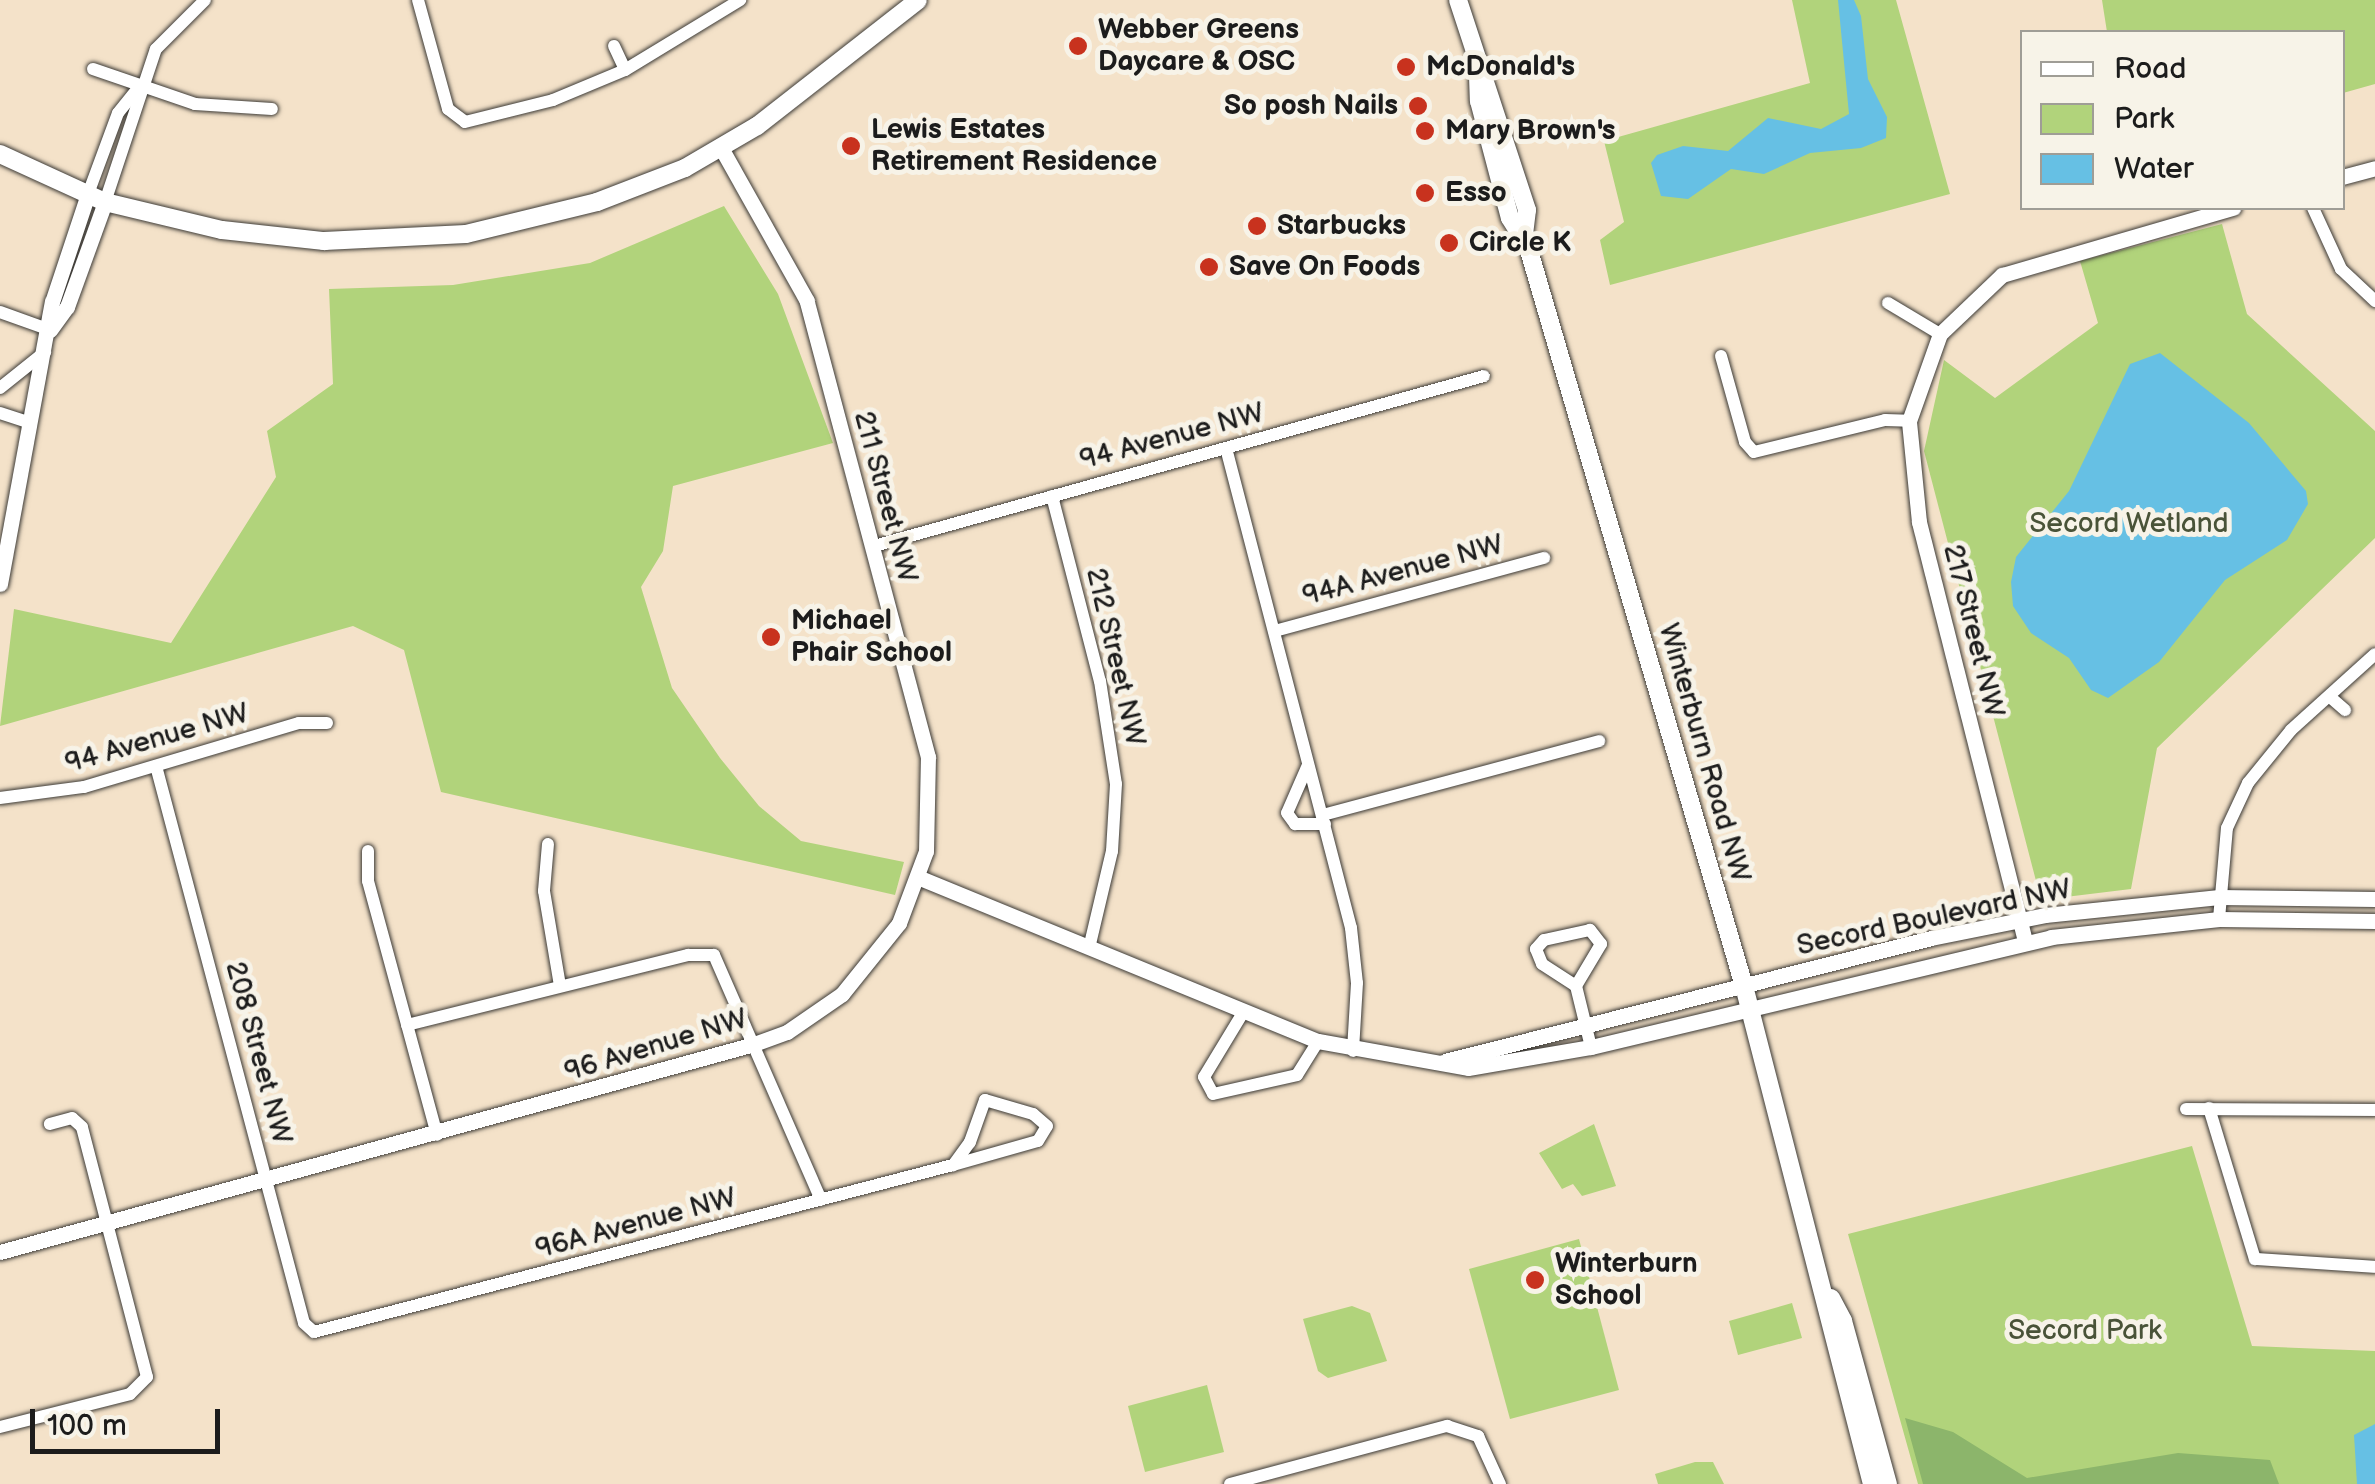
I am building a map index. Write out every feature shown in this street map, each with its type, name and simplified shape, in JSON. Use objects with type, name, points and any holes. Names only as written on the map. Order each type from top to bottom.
[{"type":"main road","points":[[0,154],[96,198],[288,239],[435,238],[597,202],[722,148],[918,0]]},
{"type":"main road","name":"Winterburn Road NW","points":[[1458,0],[1478,76],[1479,101],[1510,218],[1524,235],[1744,986],[1826,1289],[1872,1484]]},
{"type":"main road","name":"Winterburn Road NW","points":[[1826,1289],[1844,1321],[1888,1484]]},
{"type":"street","points":[[1,577],[28,422],[50,330],[52,302],[96,198],[118,113],[140,85],[156,49],[205,0]]},
{"type":"street","points":[[418,0],[448,109],[455,119],[476,122],[625,70],[740,0]]},
{"type":"street","points":[[614,46],[625,70]]},
{"type":"street","points":[[93,69],[227,110],[272,109]]},
{"type":"street","name":"211 Street NW","points":[[722,148],[807,300],[874,546],[928,758],[930,825],[920,878]]},
{"type":"street","points":[[2345,177],[2375,168]]},
{"type":"street","points":[[1888,303],[1940,334],[1980,290],[2022,264],[2225,210]]},
{"type":"street","points":[[2314,210],[2341,269],[2375,301]]},
{"type":"street","points":[[0,312],[50,330]]},
{"type":"street","name":"217 Street NW","points":[[1940,334],[1909,421],[1919,522],[2025,941]]},
{"type":"street","points":[[0,388],[45,352]]},
{"type":"street","points":[[1721,356],[1748,450],[1886,420],[1909,421]]},
{"type":"street","name":"94 Avenue NW","points":[[874,546],[1484,376]]},
{"type":"street","points":[[0,412],[28,422]]},
{"type":"street","points":[[1226,448],[1309,760],[1356,956],[1353,1051]]},
{"type":"street","name":"212 Street NW","points":[[1052,496],[1100,681],[1116,784],[1112,851],[1089,948]]},
{"type":"street","name":"94A Avenue NW","points":[[1275,631],[1544,558]]},
{"type":"street","points":[[2219,919],[2227,828],[2248,782],[2291,730],[2375,654]]},
{"type":"street","points":[[2330,696],[2344,710]]},
{"type":"street","name":"94 Avenue NW","points":[[0,798],[31,799],[299,723],[327,724]]},
{"type":"street","points":[[1309,760],[1287,813],[1295,824],[1598,742]]},
{"type":"street","name":"208 Street NW","points":[[156,766],[304,1323],[314,1332],[332,1332]]},
{"type":"street","points":[[548,844],[544,891],[560,986]]},
{"type":"street","points":[[368,851],[368,881],[437,1135]]},
{"type":"street","points":[[920,878],[1318,1041],[1353,1051],[1446,1061],[1468,1068],[1590,1047],[1750,1009]]},
{"type":"street","name":"96 Avenue NW","points":[[0,1252],[437,1135],[754,1044],[842,994],[884,946],[920,878]]},
{"type":"street","name":"Secord Boulevard NW","points":[[1744,986],[2020,920],[2219,897],[2375,898]]},
{"type":"street","name":"Secord Boulevard NW","points":[[1750,1009],[2025,941],[2219,919],[2375,921]]},
{"type":"street","points":[[1576,986],[1601,944],[1590,930],[1544,940],[1536,949],[1542,964],[1576,986],[1590,1047]]},
{"type":"street","points":[[407,1025],[688,955],[714,955],[722,964],[821,1200]]},
{"type":"street","points":[[1446,1061],[1744,986]]},
{"type":"street","points":[[1244,1010],[1204,1077],[1213,1094],[1296,1075],[1318,1041]]},
{"type":"street","name":"96A Avenue NW","points":[[332,1332],[953,1165],[1038,1141],[1046,1126],[1033,1114],[985,1100],[970,1142],[953,1165]]},
{"type":"street","points":[[2208,1108],[2255,1259],[2375,1267]]},
{"type":"street","points":[[2186,1109],[2375,1110]]},
{"type":"street","points":[[0,1427],[130,1394],[145,1383],[147,1367],[79,1122],[50,1124]]},
{"type":"street","points":[[1230,1484],[1447,1426],[1478,1436],[1500,1484]]},
{"type":"green space","points":[[1792,0],[1896,0],[1950,194],[1610,285],[1600,240],[1624,222],[1604,141],[1810,83]]},
{"type":"green space","points":[[2102,0],[2375,0],[2375,84],[2345,92],[2345,30],[2107,30]]},
{"type":"green space","points":[[724,206],[778,294],[833,443],[673,486],[663,551],[641,587],[672,688],[759,806],[801,841],[904,862],[895,895],[441,792],[404,650],[353,626],[0,726],[14,609],[171,643],[276,477],[267,431],[333,384],[329,289],[453,285],[590,263]]},
{"type":"green space","name":"Secord Wetland","points":[[2222,224],[2247,314],[2375,431],[2375,538],[2157,748],[2131,889],[2041,900],[1924,451],[1944,360],[1995,398],[2098,323],[2080,261]]},
{"type":"green space","points":[[1594,1124],[1616,1186],[1582,1196],[1573,1184],[1562,1189],[1539,1153]]},
{"type":"green space","name":"Secord Park","points":[[2192,1146],[2252,1346],[2375,1351],[2375,1484],[1918,1484],[1848,1234]]},
{"type":"green space","points":[[1579,1239],[1619,1390],[1510,1419],[1469,1269]]},
{"type":"green space","points":[[1792,1303],[1802,1338],[1738,1355],[1729,1321]]},
{"type":"green space","points":[[1352,1306],[1370,1313],[1387,1361],[1328,1378],[1318,1371],[1303,1319]]},
{"type":"green space","points":[[1207,1385],[1224,1452],[1145,1472],[1128,1406]]},
{"type":"green space","points":[[1905,1418],[1953,1432],[2027,1478],[2178,1453],[2270,1460],[2279,1484],[1923,1484]]},
{"type":"green space","points":[[1695,1462],[1713,1462],[1724,1484],[1658,1484],[1655,1474]]},
{"type":"water","points":[[1838,0],[1854,0],[1861,16],[1868,79],[1887,117],[1886,138],[1861,148],[1810,153],[1764,174],[1731,169],[1688,199],[1661,196],[1651,163],[1657,155],[1683,146],[1728,151],[1768,118],[1821,129],[1849,114]]},
{"type":"water","points":[[2160,353],[2249,423],[2306,491],[2308,504],[2287,540],[2225,580],[2159,662],[2108,698],[2091,690],[2069,658],[2031,633],[2013,606],[2011,582],[2016,557],[2069,491],[2130,364]]},
{"type":"water","points":[[2375,1424],[2375,1484],[2357,1484],[2354,1435]]},
{"type":"place","name":"Webber Greens Daycare & OSC","points":[[1078,46]]},
{"type":"place","name":"McDonald's","points":[[1406,67]]},
{"type":"place","name":"So posh Nails","points":[[1418,106]]},
{"type":"place","name":"Mary Brown's","points":[[1425,131]]},
{"type":"place","name":"Lewis Estates Retirement Residence","points":[[851,146]]},
{"type":"place","name":"Esso","points":[[1425,193]]},
{"type":"place","name":"Starbucks","points":[[1257,226]]},
{"type":"place","name":"Circle K","points":[[1449,243]]},
{"type":"place","name":"Save On Foods","points":[[1209,267]]},
{"type":"place","name":"Michael Phair School","points":[[771,637]]},
{"type":"place","name":"Winterburn School","points":[[1535,1280]]}]
